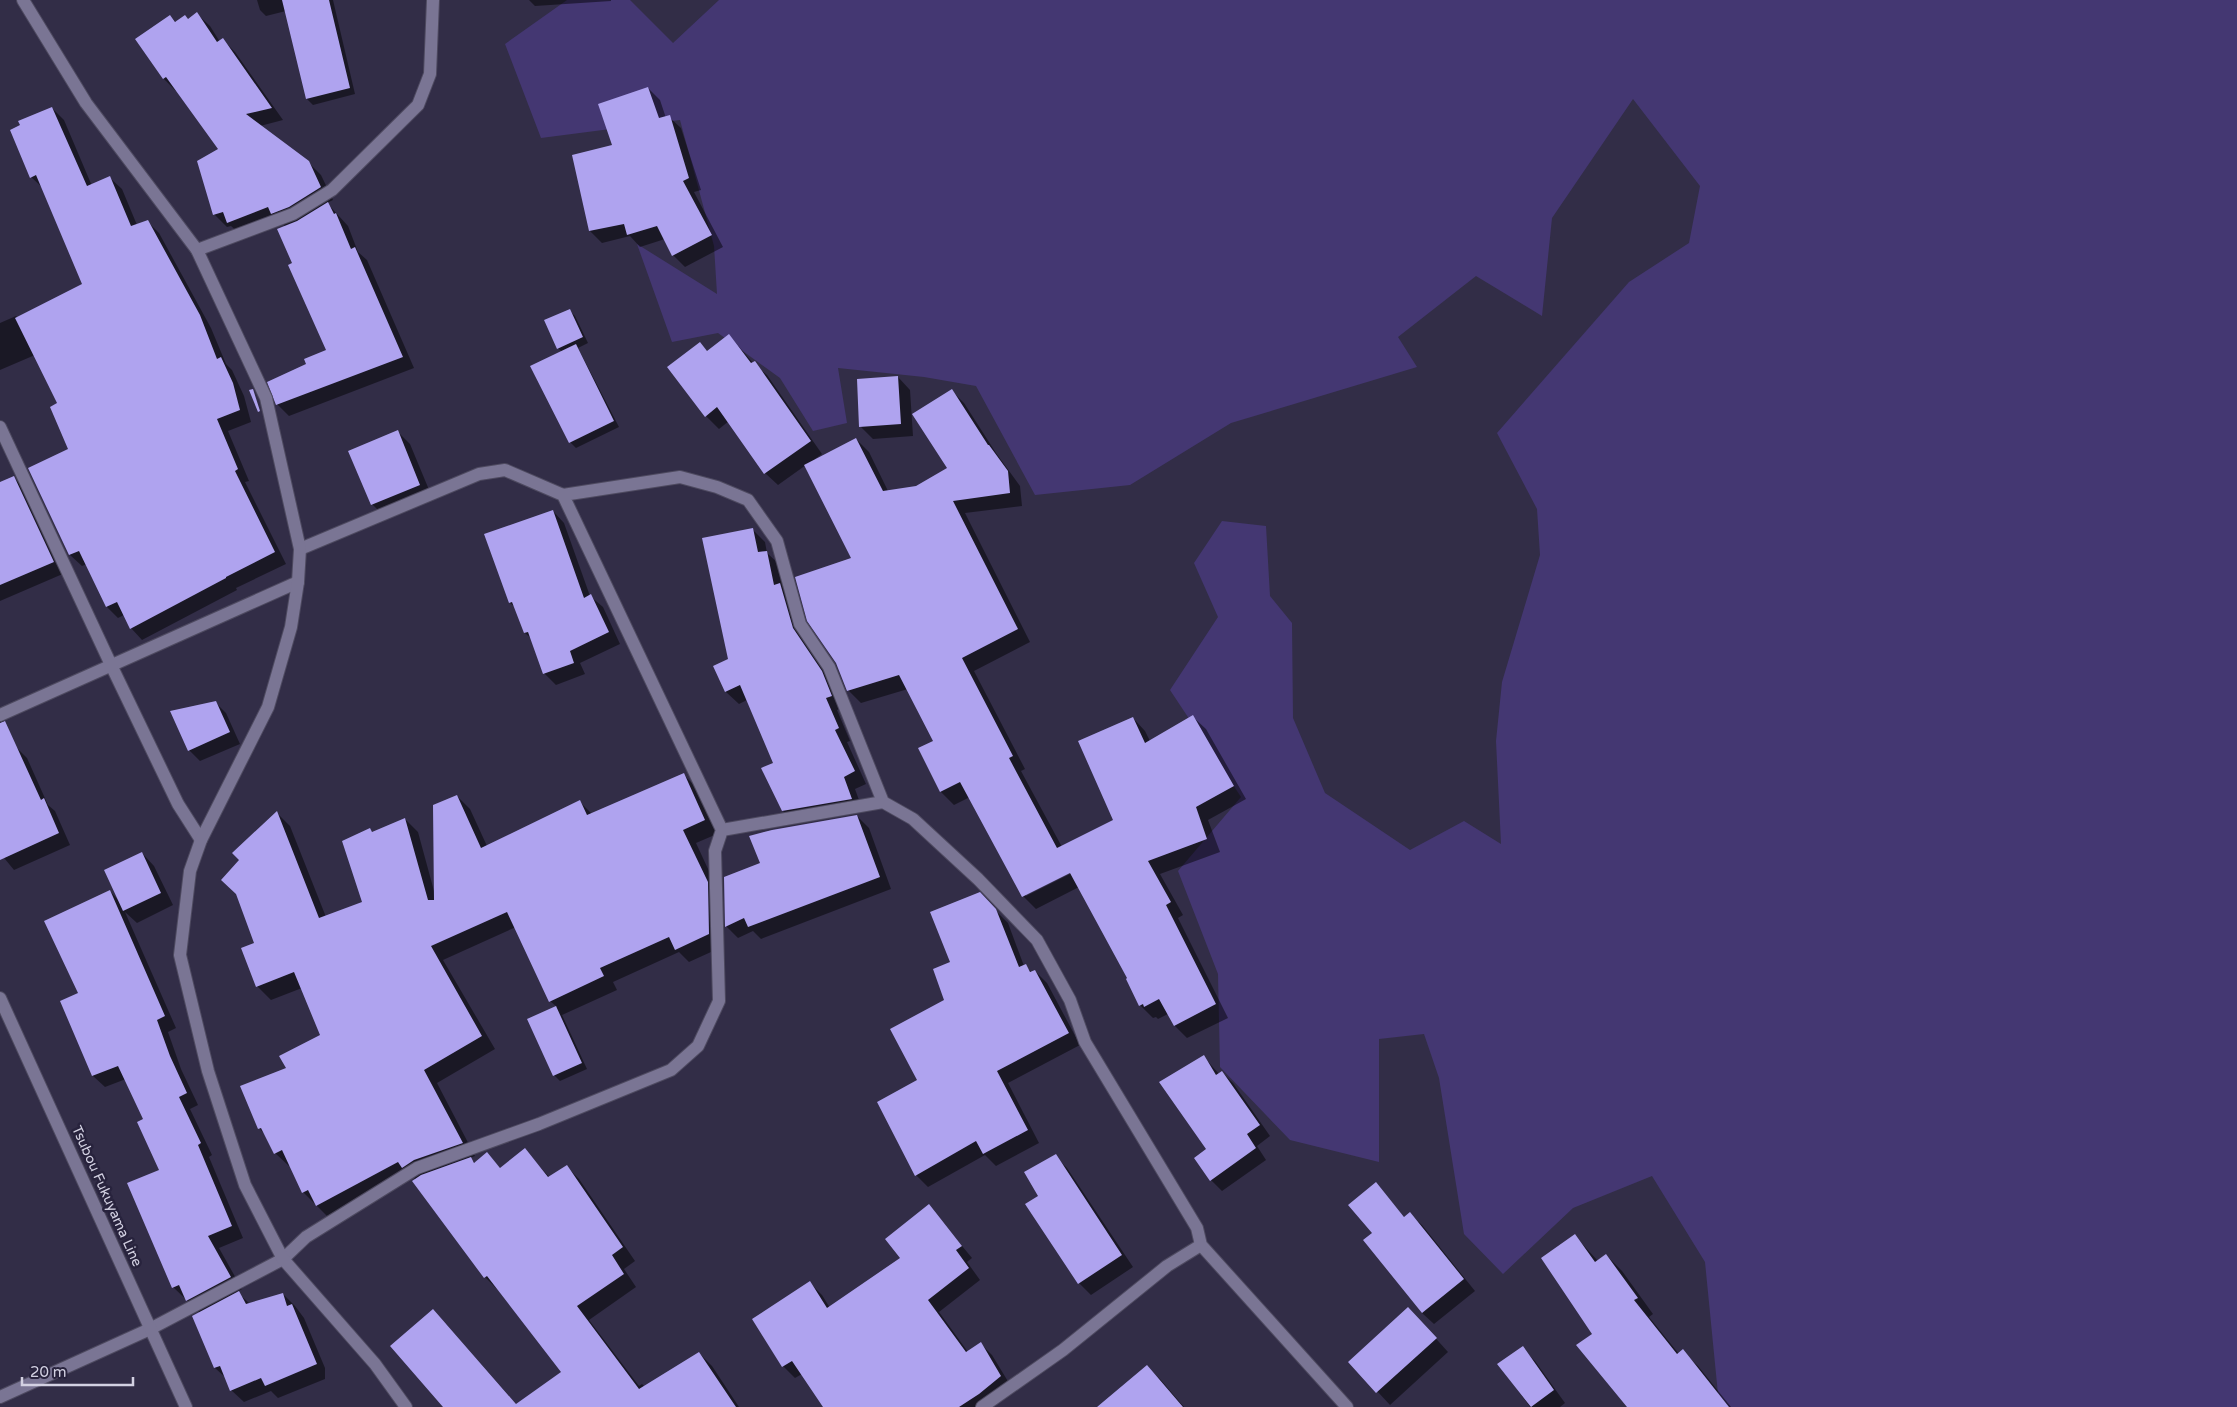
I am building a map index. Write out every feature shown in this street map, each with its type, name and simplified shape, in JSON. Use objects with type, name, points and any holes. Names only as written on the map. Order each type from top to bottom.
[{"type":"street","points":[[23,0],[86,103],[197,250],[266,398],[300,550],[298,582],[291,627],[268,706],[201,840],[190,871],[180,955],[208,1071],[245,1185],[283,1259],[375,1364],[406,1407]]},
{"type":"street","points":[[197,250],[293,214],[332,190],[418,105],[430,74],[433,0]]},
{"type":"street","points":[[0,426],[178,804],[201,840]]},
{"type":"street","points":[[300,550],[479,474],[506,470],[563,495],[680,477],[716,487],[748,500],[777,541],[800,624],[829,668],[883,802],[913,819],[978,879],[1037,940],[1070,1000],[1085,1042],[1197,1228],[1201,1245],[1348,1407]]},
{"type":"street","points":[[0,1397],[150,1329],[283,1259],[306,1237],[417,1168],[539,1124],[671,1070],[698,1046],[719,1001],[716,851],[722,830],[563,495]]},
{"type":"street","points":[[0,715],[112,667],[298,582]]},
{"type":"street","points":[[722,830],[883,802]]},
{"type":"street","name":"Tsubou Fukuyama Line","points":[[0,998],[186,1407]]},
{"type":"street","points":[[982,1407],[1063,1350],[1167,1266],[1201,1245]]},
{"type":"shaded area","points":[[567,0],[630,0],[673,43],[719,0],[2237,0],[2237,1407],[1729,1407],[1718,1394],[1705,1262],[1652,1176],[1573,1208],[1503,1274],[1464,1234],[1439,1078],[1424,1034],[1379,1039],[1379,1162],[1290,1140],[1220,1067],[1218,974],[1178,871],[1241,797],[1170,690],[1218,617],[1194,563],[1222,521],[1266,526],[1270,596],[1292,623],[1293,718],[1325,793],[1410,850],[1464,821],[1501,844],[1496,741],[1502,682],[1540,555],[1537,509],[1497,433],[1629,282],[1689,243],[1700,186],[1633,99],[1552,218],[1542,316],[1476,276],[1398,337],[1417,367],[1231,423],[1130,485],[1035,495],[976,386],[924,377],[838,368],[847,423],[813,431],[780,378],[718,333],[672,342],[637,244],[717,294],[714,246],[680,120],[541,138],[505,44]]},
{"type":"building","points":[[282,0],[329,0],[350,88],[306,99]]},
{"type":"building","points":[[197,12],[217,42],[223,38],[272,108],[246,114],[309,161],[321,187],[289,207],[271,214],[268,207],[227,223],[223,212],[213,215],[197,161],[218,149],[166,77],[163,79],[135,39],[170,15],[175,22],[185,15],[188,19]]},
{"type":"building","points":[[648,87],[659,118],[670,115],[689,178],[683,181],[712,235],[672,256],[657,226],[627,235],[624,224],[589,231],[572,155],[612,145],[598,104]]},
{"type":"building","points":[[52,107],[87,186],[110,176],[131,226],[148,220],[200,315],[217,359],[221,357],[233,383],[240,410],[217,419],[238,469],[235,471],[275,552],[130,629],[117,602],[106,607],[79,551],[69,555],[28,468],[68,449],[50,407],[57,403],[15,318],[82,284],[36,175],[30,178],[10,130],[20,125],[18,121]]},
{"type":"building","points":[[328,202],[334,214],[336,213],[351,249],[355,247],[403,357],[276,405],[267,382],[306,364],[304,359],[326,350],[288,265],[292,263],[277,229],[297,221]]},
{"type":"building","points":[[570,309],[583,337],[557,349],[544,320]]},
{"type":"building","points":[[729,334],[751,363],[755,361],[811,441],[764,474],[717,407],[705,417],[667,367],[700,342],[707,351]]},
{"type":"building","points":[[576,344],[614,421],[569,443],[530,366]]},
{"type":"building","points":[[898,376],[901,424],[859,427],[857,379]]},
{"type":"building","points":[[253,389],[260,411],[258,412],[249,390]]},
{"type":"building","points":[[952,389],[988,445],[1008,471],[1010,493],[953,501],[1018,629],[962,658],[1013,756],[1009,758],[1057,848],[1113,820],[1078,741],[1133,717],[1145,743],[1193,715],[1234,786],[1196,807],[1207,839],[1148,861],[1171,902],[1166,905],[1216,1004],[1174,1026],[1159,999],[1144,1007],[1143,1004],[1139,1006],[1127,978],[1070,873],[1022,897],[960,782],[940,792],[918,748],[933,741],[899,675],[847,691],[836,663],[807,621],[795,577],[851,558],[804,465],[856,438],[883,491],[916,486],[947,468],[912,414]]},
{"type":"building","points":[[398,430],[420,485],[371,505],[348,451]]},
{"type":"building","points":[[14,476],[54,562],[0,585],[0,482]]},
{"type":"building","points":[[553,510],[584,598],[591,594],[609,632],[570,651],[574,663],[543,674],[528,632],[524,633],[512,602],[509,603],[484,534]]},
{"type":"building","points":[[753,528],[758,552],[767,551],[774,585],[780,583],[793,628],[822,671],[832,696],[826,698],[839,728],[835,730],[855,771],[844,777],[852,799],[782,811],[761,768],[773,763],[740,685],[725,692],[713,666],[728,659],[702,538]]},
{"type":"building","points":[[216,701],[230,732],[188,751],[170,711]]},
{"type":"building","points":[[5,721],[41,800],[44,798],[59,833],[0,860],[0,723]]},
{"type":"building","points":[[684,773],[705,820],[683,830],[708,882],[709,934],[675,950],[669,937],[600,968],[604,976],[549,1002],[507,912],[431,946],[482,1036],[424,1070],[463,1143],[414,1160],[402,1168],[398,1162],[316,1206],[308,1190],[302,1193],[282,1150],[274,1154],[261,1128],[258,1129],[240,1086],[286,1068],[279,1056],[320,1035],[294,972],[256,987],[241,948],[254,943],[236,894],[221,880],[239,860],[232,853],[277,811],[319,918],[362,902],[342,841],[370,828],[372,832],[405,818],[428,900],[434,900],[433,805],[457,795],[481,848],[580,800],[587,815]]},
{"type":"building","points":[[857,815],[880,877],[748,927],[744,918],[725,927],[724,877],[760,863],[749,836]]},
{"type":"building","points":[[142,852],[161,893],[123,911],[104,870]]},
{"type":"building","points":[[110,890],[165,1016],[157,1020],[170,1056],[187,1093],[179,1097],[201,1143],[198,1145],[232,1226],[208,1236],[231,1277],[186,1301],[179,1285],[172,1288],[127,1183],[159,1170],[137,1122],[143,1119],[118,1066],[92,1076],[60,1001],[78,993],[44,921]]},
{"type":"building","points":[[980,892],[996,909],[1019,967],[1026,964],[1030,972],[1035,970],[1069,1033],[997,1071],[1028,1130],[983,1154],[976,1141],[915,1176],[877,1102],[917,1080],[890,1029],[944,1000],[933,969],[950,962],[930,912]]},
{"type":"building","points":[[556,1006],[582,1063],[553,1076],[527,1019]]},
{"type":"building","points":[[1204,1055],[1216,1075],[1222,1071],[1260,1125],[1247,1134],[1256,1148],[1210,1181],[1194,1158],[1206,1149],[1159,1082]]},
{"type":"building","points":[[525,1148],[548,1177],[567,1165],[623,1247],[612,1255],[624,1274],[577,1306],[639,1389],[699,1352],[736,1407],[443,1407],[390,1346],[433,1309],[516,1404],[561,1372],[487,1276],[484,1278],[412,1181],[421,1175],[471,1157],[474,1163],[487,1152],[500,1168]]},
{"type":"building","points":[[1056,1154],[1122,1255],[1078,1284],[1025,1204],[1038,1196],[1024,1172]]},
{"type":"building","points":[[1376,1182],[1404,1217],[1410,1212],[1464,1279],[1422,1313],[1363,1240],[1372,1233],[1348,1205]]},
{"type":"building","points":[[929,1204],[962,1246],[956,1250],[969,1268],[928,1300],[966,1352],[981,1342],[1001,1376],[959,1407],[823,1407],[792,1361],[782,1367],[752,1319],[810,1281],[827,1308],[900,1258],[885,1239]]},
{"type":"building","points":[[1575,1234],[1595,1262],[1606,1254],[1638,1298],[1634,1300],[1677,1354],[1683,1349],[1729,1407],[1627,1407],[1576,1345],[1592,1334],[1541,1258]]},
{"type":"building","points":[[239,1291],[246,1304],[283,1293],[287,1306],[292,1304],[317,1364],[265,1386],[261,1378],[230,1391],[220,1366],[214,1368],[192,1316]]},
{"type":"building","points":[[1408,1307],[1437,1338],[1376,1393],[1348,1362]]},
{"type":"building","points":[[1523,1346],[1554,1390],[1531,1407],[1497,1364]]},
{"type":"building","points":[[1147,1365],[1183,1407],[1097,1407]]}]
